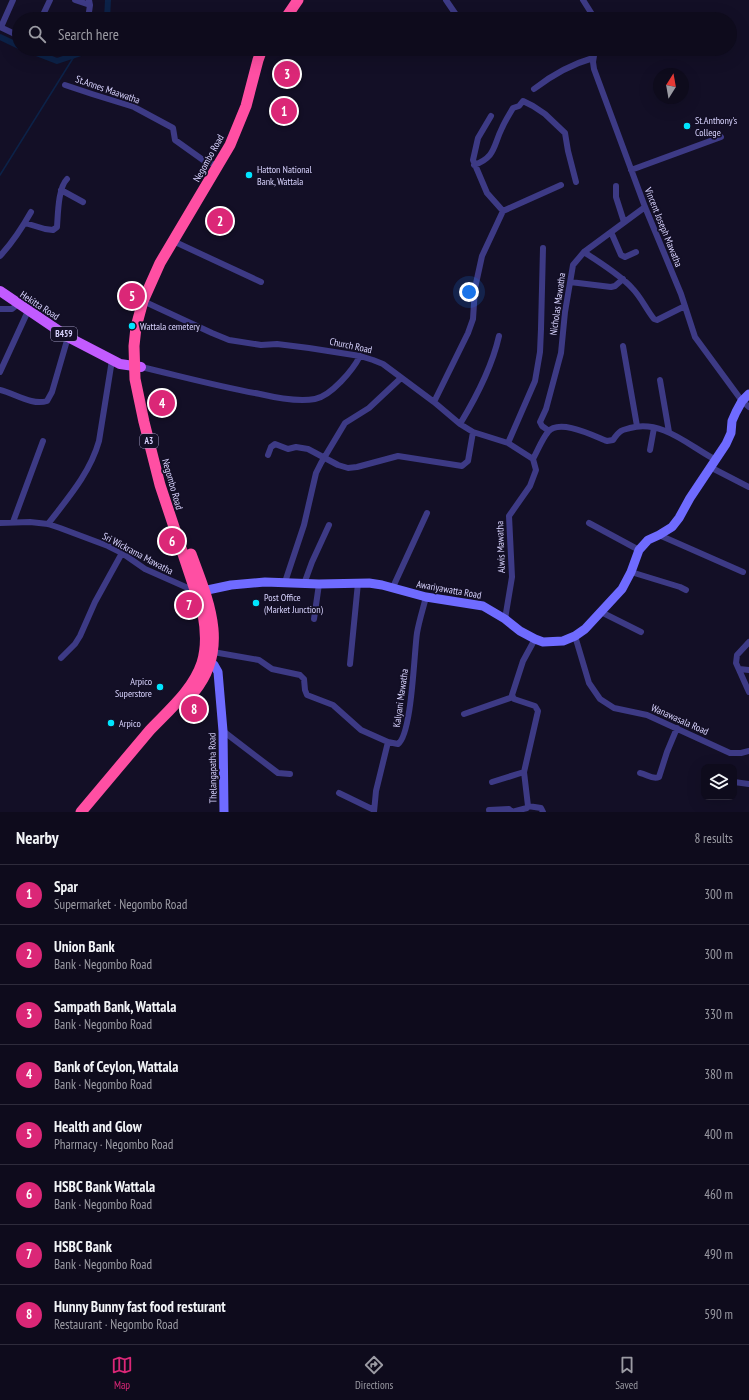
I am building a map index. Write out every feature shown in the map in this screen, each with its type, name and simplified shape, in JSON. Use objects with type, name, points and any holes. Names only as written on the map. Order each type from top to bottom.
[{"type":"highway","points":[[282,12],[290,0]]},
{"type":"highway","points":[[290,12],[298,0]]},
{"type":"highway","name":"Negombo Road","points":[[81,812],[182,695],[213,652],[213,624],[200,591],[165,476],[137,367],[146,303],[162,275],[176,243],[230,145],[246,106],[259,56]]},
{"type":"highway","name":"Negombo Road","points":[[176,243],[238,143],[250,114],[267,56]]},
{"type":"highway","name":"Negombo Road","points":[[90,812],[200,685],[206,675],[207,662],[205,624],[200,591]]},
{"type":"main road","name":"Hekitta Road","points":[[0,292],[68,337],[112,360],[137,367]]},
{"type":"street","points":[[12,33],[0,27],[13,0]]},
{"type":"street","points":[[44,12],[50,0]]},
{"type":"street","points":[[75,0],[90,2],[89,12]]},
{"type":"street","points":[[446,0],[454,12]]},
{"type":"street","points":[[583,0],[591,12]]},
{"type":"street","points":[[534,88],[574,65],[593,58]]},
{"type":"street","name":"Vincent Joseph Mawatha","points":[[593,58],[594,69],[644,207],[685,306],[695,337],[747,401]]},
{"type":"street","name":"St.Annes Maawatha","points":[[66,85],[134,107],[173,128],[175,140],[203,160],[218,166]]},
{"type":"street","points":[[474,165],[489,157],[513,108],[519,106],[523,101],[545,114],[565,133],[576,182]]},
{"type":"street","points":[[491,116],[478,138],[473,160],[486,193],[503,211]]},
{"type":"street","points":[[631,170],[721,137]]},
{"type":"street","points":[[25,224],[49,230],[54,230],[57,227],[61,190],[63,182],[67,179]]},
{"type":"street","points":[[434,402],[468,333],[473,319],[476,282],[482,256],[503,211],[561,185]]},
{"type":"street","points":[[616,186],[616,197],[624,222]]},
{"type":"street","points":[[61,190],[83,202]]},
{"type":"street","name":"Nicholas Mawatha","points":[[549,431],[542,426],[540,422],[546,410],[561,353],[565,312],[573,265],[584,252],[644,207]]},
{"type":"street","points":[[0,256],[9,247],[25,224],[31,212]]},
{"type":"street","points":[[611,232],[621,255],[625,257],[636,252]]},
{"type":"street","points":[[176,243],[261,282]]},
{"type":"street","points":[[508,443],[535,381],[540,344],[543,248]]},
{"type":"street","points":[[584,252],[623,279],[633,288],[654,319],[657,320],[685,306]]},
{"type":"street","points":[[570,282],[611,287],[615,286],[623,279]]},
{"type":"street","name":"Church Road","points":[[146,303],[229,340],[309,348],[360,356],[383,364],[434,402],[460,424],[473,432],[508,443],[533,459]]},
{"type":"street","points":[[0,309],[12,309],[18,304]]},
{"type":"street","points":[[0,372],[28,311]]},
{"type":"street","points":[[460,424],[475,400],[495,353],[499,336]]},
{"type":"street","points":[[0,390],[35,402],[47,401],[52,392],[68,337]]},
{"type":"street","points":[[623,346],[637,426]]},
{"type":"street","points":[[137,367],[245,392],[304,400],[315,399],[328,393],[352,369],[360,356]]},
{"type":"street","points":[[48,524],[82,479],[96,454],[100,441],[112,360]]},
{"type":"street","points":[[285,582],[304,525],[316,473],[324,457],[345,422],[369,408],[400,378]]},
{"type":"street","points":[[660,380],[669,432]]},
{"type":"street","name":"Awariyawatta Road","points":[[200,591],[231,584],[265,582],[304,584],[369,583],[393,587],[426,598],[483,606],[506,619],[520,631],[535,640],[553,643],[563,641],[575,636],[585,629],[622,589],[631,572],[639,550],[648,540],[672,527],[679,518],[690,498],[726,444],[731,433],[732,421],[747,401]]},
{"type":"street","points":[[549,431],[554,427],[567,426],[607,441],[613,440],[621,431],[637,426],[669,432],[713,464],[749,487]]},
{"type":"street","points":[[650,450],[654,428]]},
{"type":"street","name":"Alwis Mawatha","points":[[506,619],[512,577],[509,516],[530,486],[536,470],[533,459],[549,431]]},
{"type":"street","points":[[268,455],[271,447],[275,444],[288,449],[296,447],[308,449],[338,465],[348,468],[398,456],[462,466],[468,461],[473,432]]},
{"type":"street","points":[[13,522],[43,441]]},
{"type":"street","points":[[393,587],[427,513]]},
{"type":"street","name":"Sri Wickrama Mawatha","points":[[0,523],[13,522],[48,524],[60,528],[122,553],[145,569],[200,591]]},
{"type":"street","points":[[589,523],[639,550]]},
{"type":"street","points":[[304,584],[328,525]]},
{"type":"street","points":[[659,535],[743,572]]},
{"type":"street","points":[[61,658],[75,644],[80,636],[95,602],[122,553]]},
{"type":"street","points":[[631,572],[686,590]]},
{"type":"street","points":[[350,664],[358,583]]},
{"type":"street","points":[[314,619],[319,584]]},
{"type":"street","name":"Kalyani Mawatha","points":[[388,742],[398,744],[402,741],[406,730],[414,672],[417,635],[426,598]]},
{"type":"street","points":[[601,612],[641,632]]},
{"type":"street","name":"Wanawasala Road","points":[[575,636],[589,683],[600,699],[614,708],[648,715],[730,753],[749,751]]},
{"type":"street","points":[[513,698],[512,695],[523,661],[535,640]]},
{"type":"street","points":[[749,642],[737,655],[736,663],[749,692]]},
{"type":"street","points":[[213,652],[259,660],[277,671],[300,675],[304,679],[307,695],[333,705],[361,730],[388,742],[376,791],[374,811],[339,793]]},
{"type":"street","name":"Thelangapatha Road","points":[[207,662],[216,667],[218,672],[223,731],[224,812]]},
{"type":"street","points":[[739,669],[749,670]]},
{"type":"street","points":[[464,714],[513,698],[535,706],[538,711],[524,772],[528,806]]},
{"type":"street","points":[[640,772],[652,778],[659,777],[677,728]]},
{"type":"street","points":[[223,731],[278,773],[290,774]]},
{"type":"street","points":[[492,782],[524,772]]},
{"type":"street","points":[[737,782],[749,784]]},
{"type":"street","points":[[489,810],[509,809],[512,812],[527,808],[528,806],[541,808],[543,812]]},
{"type":"waterway","points":[[107,12],[108,0]]},
{"type":"waterway","points":[[0,37],[12,43]]},
{"type":"waterway","points":[[44,56],[57,61],[72,56]]},
{"type":"waterway","points":[[0,175],[74,56]]},
{"type":"place","name":"Sampath Bank, Wattala","points":[[287,74]]},
{"type":"place","name":"Spar","points":[[284,111]]},
{"type":"place","name":"St.Anthony's College","points":[[687,126]]},
{"type":"place","name":"Hatton National Bank, Wattala","points":[[249,175]]},
{"type":"place","name":"Union Bank","points":[[220,221]]},
{"type":"place","name":"Health and Glow","points":[[132,296]]},
{"type":"place","name":"Wattala cemetery","points":[[132,326]]},
{"type":"place","name":"Bank of Ceylon, Wattala","points":[[162,403]]},
{"type":"place","name":"HSBC Bank Wattala","points":[[172,541]]},
{"type":"place","name":"Post Office (Market Junction)","points":[[256,603]]},
{"type":"place","name":"HSBC Bank","points":[[189,605]]},
{"type":"place","name":"Arpico Superstore","points":[[160,687]]},
{"type":"place","name":"Hunny Bunny fast food resturant","points":[[194,709]]},
{"type":"place","name":"Arpico","points":[[111,723]]}]
